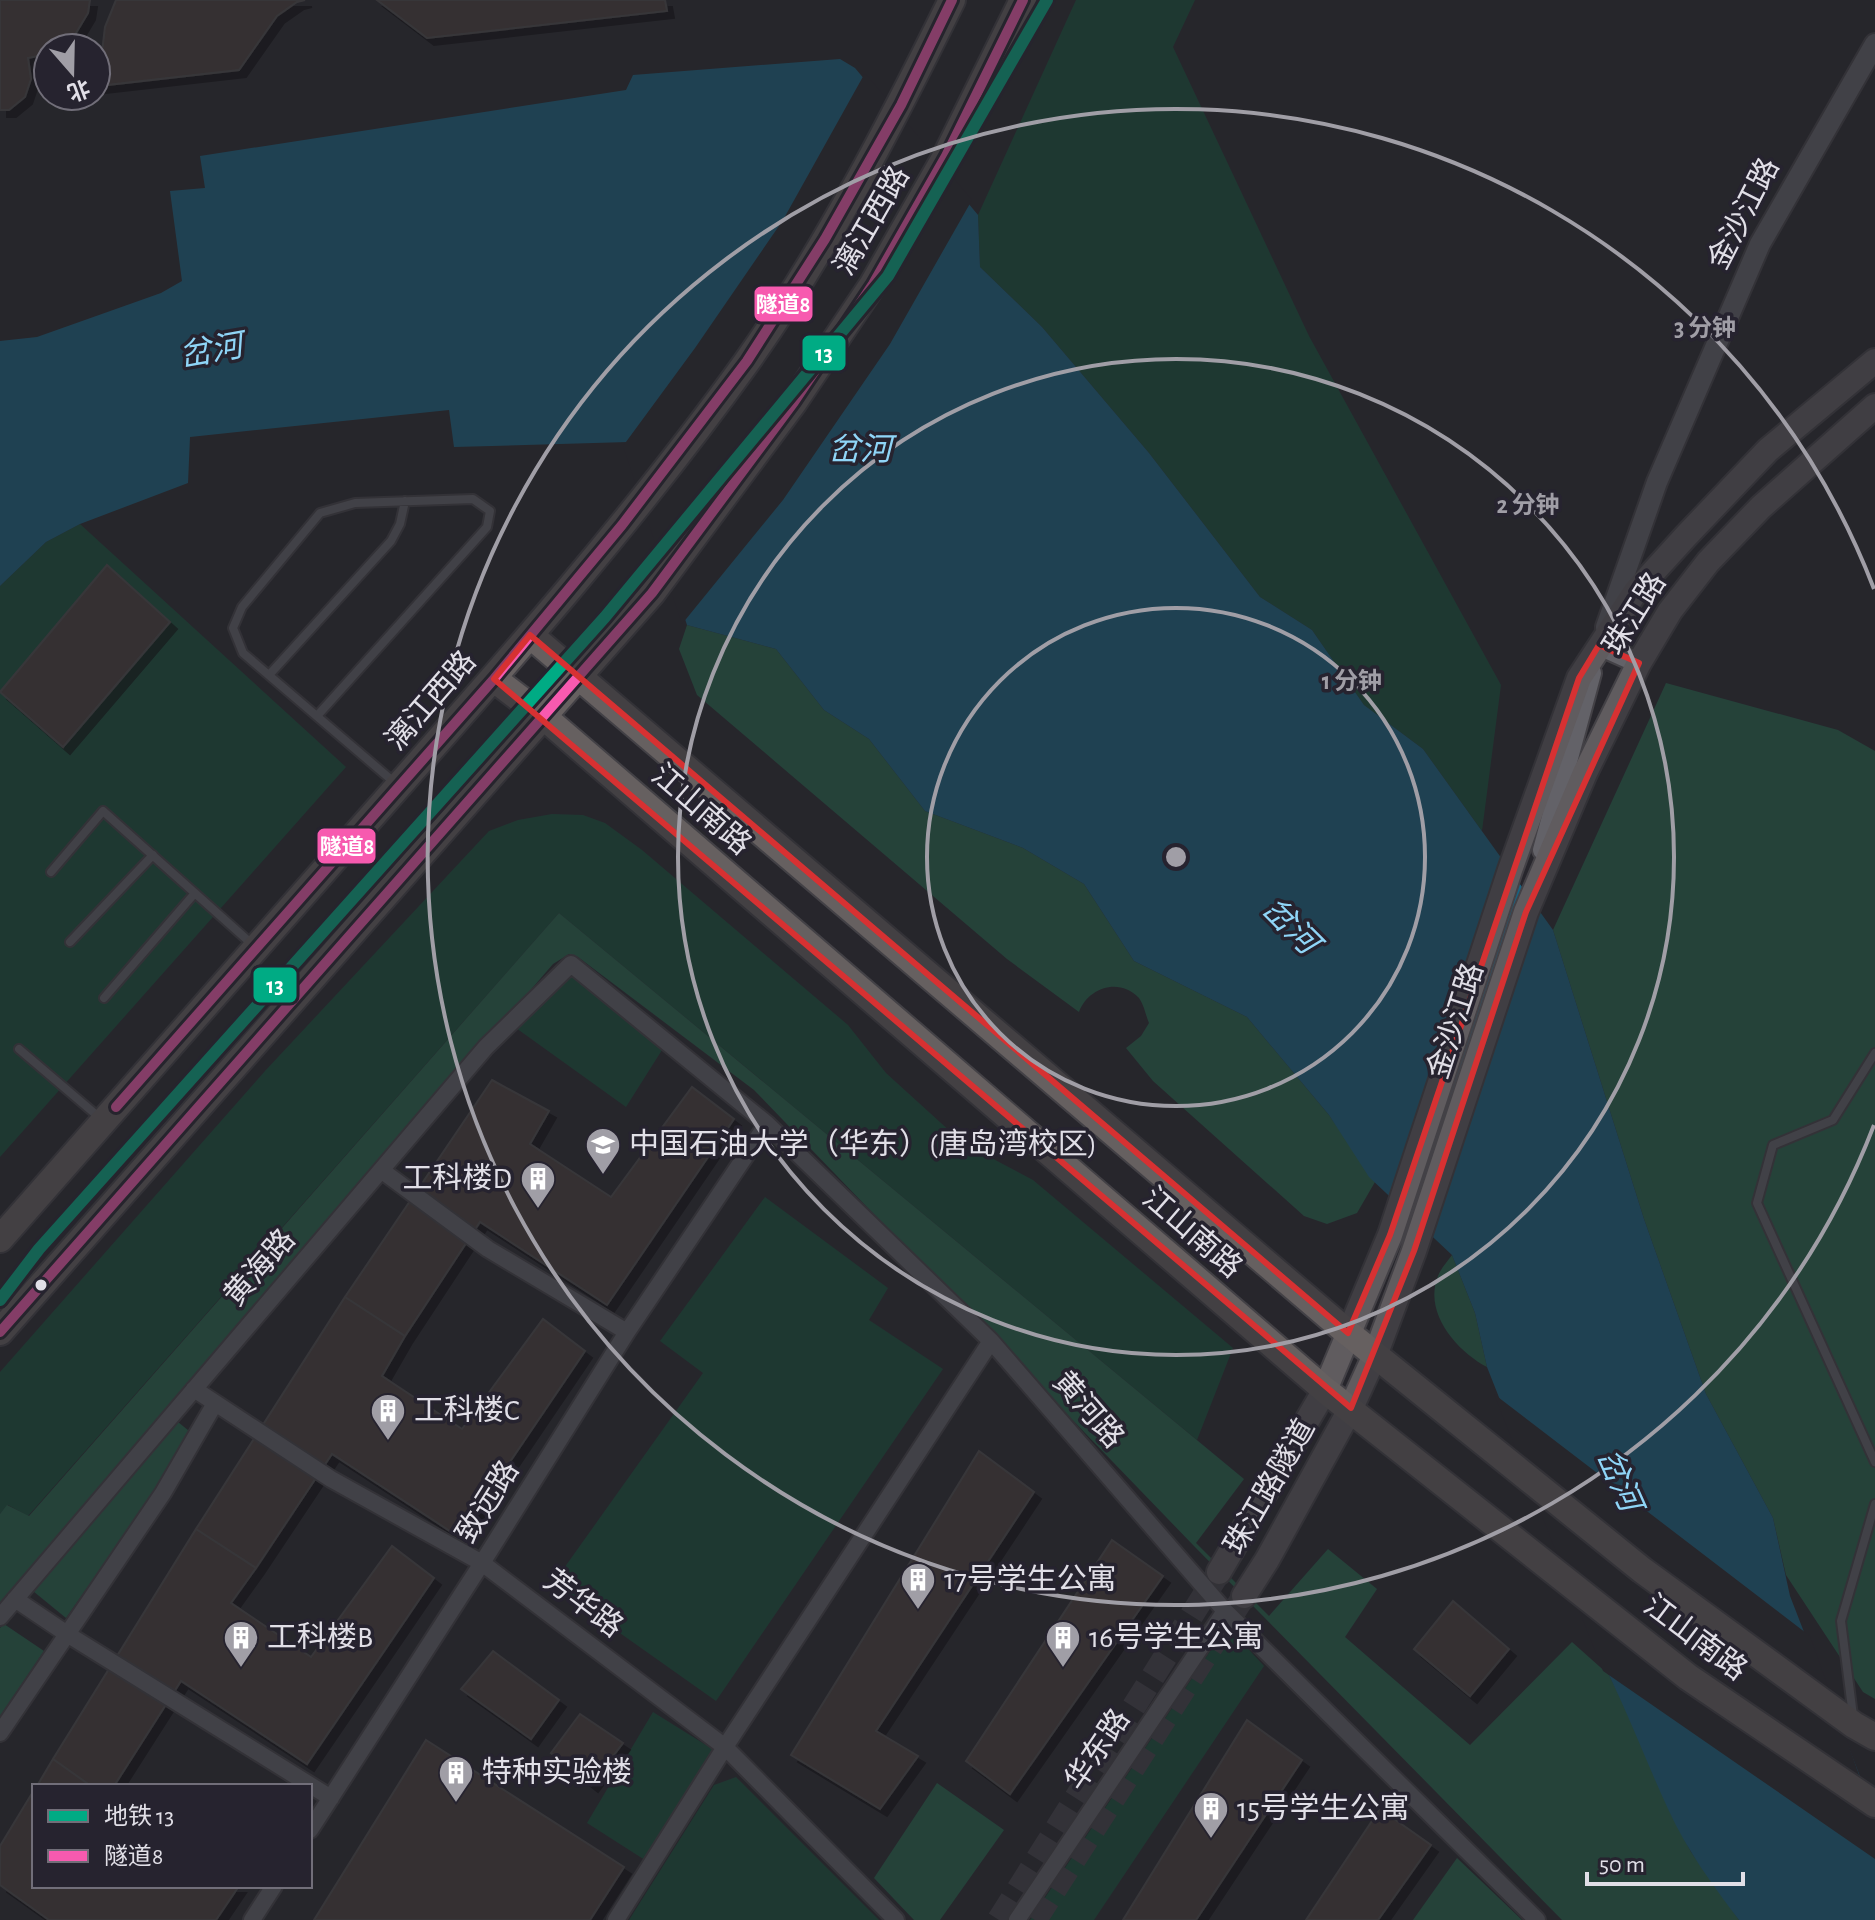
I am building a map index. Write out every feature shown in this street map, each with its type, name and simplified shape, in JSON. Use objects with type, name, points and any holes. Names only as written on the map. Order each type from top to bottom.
[{"type":"main road","name":"漓江西路","points":[[0,1239],[494,679],[622,525],[747,361],[825,239],[901,105],[952,0]]},
{"type":"main road","name":"漓江西路","points":[[0,1332],[652,593],[803,389],[873,284],[946,156],[1023,0]]},
{"type":"main road","name":"珠江路","points":[[1599,645],[1636,591],[1768,450],[1875,361]]},
{"type":"main road","name":"珠江路","points":[[1526,912],[1585,773],[1639,663],[1670,611],[1708,562],[1761,507],[1875,406]]},
{"type":"main road","name":"江山南路","points":[[530,635],[1348,1333],[1642,1570],[1858,1727]]},
{"type":"main road","name":"金沙江路","points":[[1325,1390],[1390,1235],[1510,870],[1579,678],[1599,645]]},
{"type":"main road","name":"江山南路","points":[[494,679],[544,717],[1325,1390],[1688,1677],[1875,1804]]},
{"type":"main road","name":"金沙江路","points":[[1351,1408],[1376,1353],[1414,1251],[1526,912]]},
{"type":"main road","name":"珠江路隧道","points":[[1219,1572],[1325,1390]]},
{"type":"main road","name":"珠江路隧道","points":[[1244,1596],[1351,1408]]},
{"type":"street","name":"金沙江路","points":[[1526,912],[1599,645],[1657,482],[1760,244],[1875,44]]},
{"type":"street","points":[[1599,645],[1639,663]]},
{"type":"street","name":"黄河路","points":[[571,964],[767,1124],[991,1341],[1225,1611],[1537,1920]]},
{"type":"street","name":"黄海路","points":[[0,1617],[486,1047],[571,964]]},
{"type":"street","name":"致远路","points":[[312,1827],[627,1332],[767,1124]]},
{"type":"street","points":[[381,1170],[488,1249],[627,1332]]},
{"type":"street","points":[[616,1920],[725,1747],[991,1341]]},
{"type":"street","name":"芳华路","points":[[194,1389],[331,1479],[482,1563],[725,1747],[896,1920]]},
{"type":"street","points":[[0,1733],[163,1493],[214,1405]]},
{"type":"street","points":[[15,1599],[308,1784]]},
{"type":"street","name":"华东路","points":[[1017,1920],[1225,1611]]},
{"type":"street","points":[[312,1786],[331,1798]]},
{"type":"street","points":[[252,1920],[273,1888]]},
{"type":"lane","points":[[317,716],[487,527],[490,511],[473,499],[355,503],[320,513],[242,607],[233,628],[243,653],[399,786]]},
{"type":"lane","points":[[269,675],[391,541],[400,524],[405,501]]},
{"type":"lane","points":[[51,872],[103,811],[257,948]]},
{"type":"lane","points":[[70,942],[153,855]]},
{"type":"lane","points":[[104,998],[195,893]]},
{"type":"lane","points":[[19,1049],[104,1121]]},
{"type":"lane","points":[[1875,1053],[1833,1120],[1773,1145],[1757,1203],[1875,1462]]},
{"type":"lane","points":[[1858,1727],[1841,1621],[1875,1504]]},
{"type":"highlighted area","points":[[530,635],[1348,1333],[1390,1235],[1579,678],[1599,645],[1639,663],[1526,912],[1414,1251],[1351,1408],[494,679]]},
{"type":"green space","points":[[1076,0],[1195,0],[1173,47],[1309,336],[1501,685],[1482,831],[1423,749],[1364,705],[1312,630],[1260,597],[1149,453],[1042,327],[980,267],[978,215]]},
{"type":"green space","points":[[80,524],[346,767],[0,1157],[0,586],[46,542]]},
{"type":"green space","points":[[687,625],[776,649],[824,710],[869,739],[925,811],[1023,848],[1084,884],[1134,961],[1247,1017],[1329,1115],[1375,1182],[1357,1213],[1327,1224],[1304,1216],[1153,1081],[1126,1048],[1141,1036],[1149,1023],[1139,998],[1122,988],[1105,988],[1089,997],[1079,1012],[1007,959],[697,695],[679,649]]},
{"type":"green space","points":[[1666,683],[1838,730],[1875,751],[1875,1699],[1863,1692],[1786,1575],[1773,1518],[1706,1394],[1644,1219],[1553,930]]},
{"type":"green space","points":[[552,814],[583,815],[605,823],[642,850],[848,1025],[886,1073],[963,1143],[1033,1180],[1233,1348],[1197,1440],[559,913],[28,1516],[8,1505],[0,1514],[0,1372],[265,1071],[489,831],[518,820]]},
{"type":"green space","points":[[559,913],[1244,1479],[1196,1543],[1269,1616],[1328,1549],[1377,1589],[1345,1637],[1470,1745],[1572,1642],[1609,1675],[1691,1852],[1739,1920],[1562,1920],[1194,1546],[754,1090],[578,957],[569,954],[553,964],[0,1606],[0,1514],[7,1505],[29,1516]]},
{"type":"green space","points":[[571,973],[662,1050],[626,1107],[516,1028]]},
{"type":"green space","points":[[765,1197],[888,1288],[869,1320],[943,1369],[716,1701],[552,1585],[703,1373],[660,1341]]},
{"type":"green space","points":[[1452,1255],[1475,1313],[1487,1367],[1454,1341],[1439,1317],[1435,1290],[1439,1273]]},
{"type":"green space","points":[[178,1422],[194,1435],[66,1618],[33,1591]]},
{"type":"green space","points":[[4,1624],[44,1651],[0,1716],[0,1628]]},
{"type":"green space","points":[[1227,1626],[1264,1666],[1094,1920],[1030,1920]]},
{"type":"green space","points":[[653,1712],[714,1750],[648,1862],[587,1823]]},
{"type":"green space","points":[[736,1777],[879,1920],[629,1920],[714,1785]]},
{"type":"green space","points":[[937,1783],[1004,1830],[940,1920],[914,1920],[874,1878]]},
{"type":"green space","points":[[1457,1858],[1522,1920],[1413,1920]]},
{"type":"water","name":"岔河","points":[[840,59],[855,68],[978,215],[980,267],[1042,327],[1149,453],[1260,597],[1312,630],[1364,705],[1423,749],[1553,930],[1644,1219],[1706,1394],[1773,1518],[1790,1596],[1875,1815],[1875,1920],[1739,1920],[1692,1854],[1669,1811],[1609,1675],[1487,1367],[1475,1313],[1452,1255],[1369,1177],[1329,1115],[1247,1017],[1134,961],[1084,884],[1023,848],[925,811],[869,739],[824,710],[776,649],[687,625],[628,442],[454,447],[449,410],[190,437],[188,483],[80,524],[46,542],[0,586],[0,341],[37,337],[161,293],[182,281],[170,191],[205,188],[200,156],[626,90],[633,75]]},
{"type":"pier","points":[[865,73],[972,200],[890,344],[783,500],[682,624],[623,446],[783,220]]},
{"type":"pier","points":[[1494,1394],[1810,1636],[1875,1820],[1875,1859],[1603,1671]]},
{"type":"building","points":[[0,0],[90,0],[88,13],[77,32],[32,32],[32,57],[28,58],[31,79],[25,97],[9,110],[0,110]]},
{"type":"building","points":[[116,0],[305,0],[277,16],[239,70],[112,84],[112,32],[104,32]]},
{"type":"building","points":[[377,0],[665,0],[667,11],[427,38]]},
{"type":"building","points":[[107,565],[170,622],[63,747],[0,692]]},
{"type":"building","name":"工科楼D","points":[[492,1080],[549,1111],[530,1144],[611,1197],[692,1087],[734,1119],[607,1305],[480,1222],[405,1336],[345,1297]]},
{"type":"building","name":"工科楼C","points":[[345,1297],[405,1336],[382,1376],[462,1429],[543,1319],[585,1351],[459,1537],[332,1454],[256,1568],[196,1529]]},
{"type":"building","name":"17号学生公寓","points":[[979,1451],[1034,1492],[876,1731],[918,1756],[880,1809],[791,1755]]},
{"type":"building","name":"工科楼B","points":[[196,1529],[256,1568],[231,1603],[311,1657],[392,1546],[434,1578],[307,1764],[181,1681],[115,1784],[88,1784],[53,1759]]},
{"type":"building","name":"16号学生公寓","points":[[1112,1540],[1163,1576],[1010,1794],[966,1761]]},
{"type":"building","points":[[1453,1601],[1509,1649],[1470,1696],[1414,1649]]},
{"type":"building","points":[[493,1651],[559,1700],[531,1739],[461,1689]]},
{"type":"building","points":[[580,1714],[623,1743],[591,1785],[551,1753]]},
{"type":"building","name":"15号学生公寓","points":[[1247,1720],[1302,1760],[1196,1920],[1123,1920]]},
{"type":"building","name":"特种实验楼","points":[[426,1740],[624,1867],[590,1920],[314,1920]]},
{"type":"building","points":[[53,1759],[88,1784],[38,1784]]},
{"type":"building","points":[[32,1793],[32,1888],[238,1888],[216,1920],[49,1920],[0,1885],[0,1846]]},
{"type":"building","points":[[1380,1809],[1431,1845],[1378,1920],[1306,1920]]},
{"type":"tunnel","points":[[999,1920],[1219,1572]]},
{"type":"tunnel","points":[[1035,1920],[1244,1596]]},
{"type":"metro line","name":"13","points":[[0,1300],[39,1249],[605,617],[888,276],[1047,0]]},
{"type":"transit line","name":"隧道8","points":[[116,1107],[494,679],[622,525],[747,361],[825,239],[901,105],[952,0]]},
{"type":"transit line","name":"隧道8","points":[[0,1332],[652,593],[794,402],[873,284],[946,156],[1023,0]]},
{"type":"place","name":"中国石油大学（华东）(唐岛湾校区)","points":[[603,1176]]},
{"type":"place","name":"工科楼D","points":[[538,1210]]},
{"type":"place","name":"工科楼C","points":[[388,1442]]},
{"type":"place","name":"17号学生公寓","points":[[918,1611]]},
{"type":"place","name":"工科楼B","points":[[241,1669]]},
{"type":"place","name":"16号学生公寓","points":[[1063,1669]]},
{"type":"place","name":"特种实验楼","points":[[456,1804]]},
{"type":"place","name":"15号学生公寓","points":[[1211,1840]]}]
